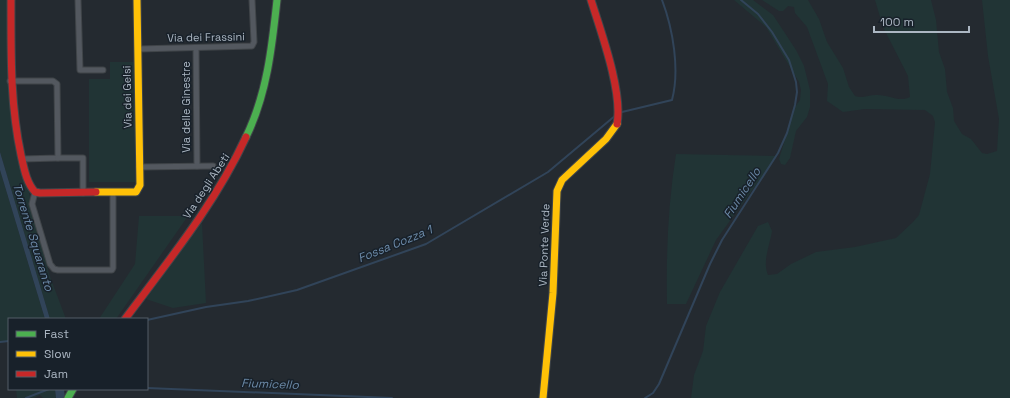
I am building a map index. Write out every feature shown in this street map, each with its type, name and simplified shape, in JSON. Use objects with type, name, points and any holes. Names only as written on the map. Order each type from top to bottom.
[{"type":"street","points":[[11,0],[10,81],[13,115],[28,182],[35,192],[32,204],[50,264],[54,269],[58,270],[112,270],[114,268],[113,193],[35,192]]},
{"type":"street","points":[[78,0],[80,70],[103,70]]},
{"type":"street","name":"Via dei Gelsi","points":[[113,193],[136,192],[140,185],[137,0]]},
{"type":"street","name":"Via dei Frassini","points":[[138,49],[252,46],[254,42],[252,0]]},
{"type":"street","name":"Via degli Abeti","points":[[126,318],[211,202],[240,153],[260,100],[268,63],[277,0]]},
{"type":"street","name":"Via Ponte Verde","points":[[542,398],[553,294],[557,191],[562,180],[616,127],[620,115],[606,51],[591,0]]},
{"type":"street","name":"Via delle Ginestre","points":[[196,48],[197,166]]},
{"type":"street","points":[[10,81],[55,82],[58,158]]},
{"type":"street","points":[[22,159],[84,158],[84,193]]},
{"type":"street","points":[[139,168],[213,166]]},
{"type":"shaded area","points":[[0,0],[8,0],[12,124],[49,274],[66,318],[50,318],[0,152]]},
{"type":"shaded area","points":[[734,0],[753,0],[773,15],[796,50],[804,66],[810,90],[810,107],[807,117],[796,131],[790,158],[785,165],[781,164],[779,159],[795,107],[800,100],[801,90],[799,82],[766,27]]},
{"type":"shaded area","points":[[762,0],[808,0],[819,19],[827,42],[843,68],[849,87],[855,96],[861,97],[880,95],[898,99],[906,99],[910,97],[908,76],[883,27],[875,0],[931,0],[936,20],[939,52],[945,69],[947,92],[953,108],[954,121],[962,134],[971,139],[982,153],[987,154],[997,151],[999,119],[988,56],[982,0],[1010,0],[1010,398],[691,398],[694,375],[703,351],[706,326],[720,292],[758,226],[768,222],[772,231],[766,259],[766,270],[768,275],[777,274],[791,264],[816,252],[855,247],[896,238],[919,215],[930,174],[935,122],[933,116],[925,110],[865,109],[843,112],[827,101],[828,84],[807,27],[795,13],[794,7],[788,6],[783,11],[779,11]]},
{"type":"shaded area","points":[[110,62],[135,62],[135,182],[89,182],[89,79],[110,79]]},
{"type":"shaded area","points":[[676,154],[777,156],[716,240],[686,304],[667,304],[668,229]]},
{"type":"shaded area","points":[[0,170],[45,318],[8,318],[8,341],[0,342]]},
{"type":"shaded area","points":[[139,216],[188,216],[117,318],[100,318],[135,264]]},
{"type":"shaded area","points":[[202,223],[206,303],[173,308],[146,299]]},
{"type":"shaded area","points":[[16,390],[55,390],[56,398],[43,398],[40,395],[34,398],[17,398]]},
{"type":"water","points":[[0,152],[50,318],[45,318],[0,170]]},
{"type":"water","points":[[55,390],[64,390],[65,398],[56,398]]},
{"type":"waterway","name":"Fossa Cozza 1","points":[[622,112],[672,100],[675,76],[674,50],[672,36],[662,0]]},
{"type":"waterway","name":"Fiumicello","points":[[645,398],[653,393],[659,384],[710,264],[722,240],[778,153],[787,133],[795,105],[797,92],[796,82],[789,60],[772,32],[758,14],[741,0]]},
{"type":"waterway","name":"Fossa Cozza 1","points":[[148,320],[297,290],[426,244],[548,172],[616,115]]},
{"type":"waterway","name":"Fossa Cozza 1","points":[[0,342],[8,341]]},
{"type":"waterway","name":"Fiumicello","points":[[148,388],[392,398]]},
{"type":"waterway","name":"Fiumicello","points":[[26,398],[46,390]]},
{"type":"traffic: fast","points":[[246,137],[259,104],[268,70],[277,0]]},
{"type":"traffic: fast","points":[[68,398],[72,390]]},
{"type":"traffic: slow","points":[[96,192],[136,192],[140,185],[137,0]]},
{"type":"traffic: slow","points":[[543,398],[553,293],[557,191],[562,180],[606,139],[617,124]]},
{"type":"traffic: jam","points":[[11,0],[13,97],[17,136],[27,179],[35,192],[40,193],[96,192]]},
{"type":"traffic: jam","points":[[591,0],[614,79],[617,96],[617,124]]},
{"type":"traffic: jam","points":[[126,318],[206,208],[234,162],[246,137]]},
{"type":"water label","name":"Torrente Squaranto","points":[[33,237]]}]
